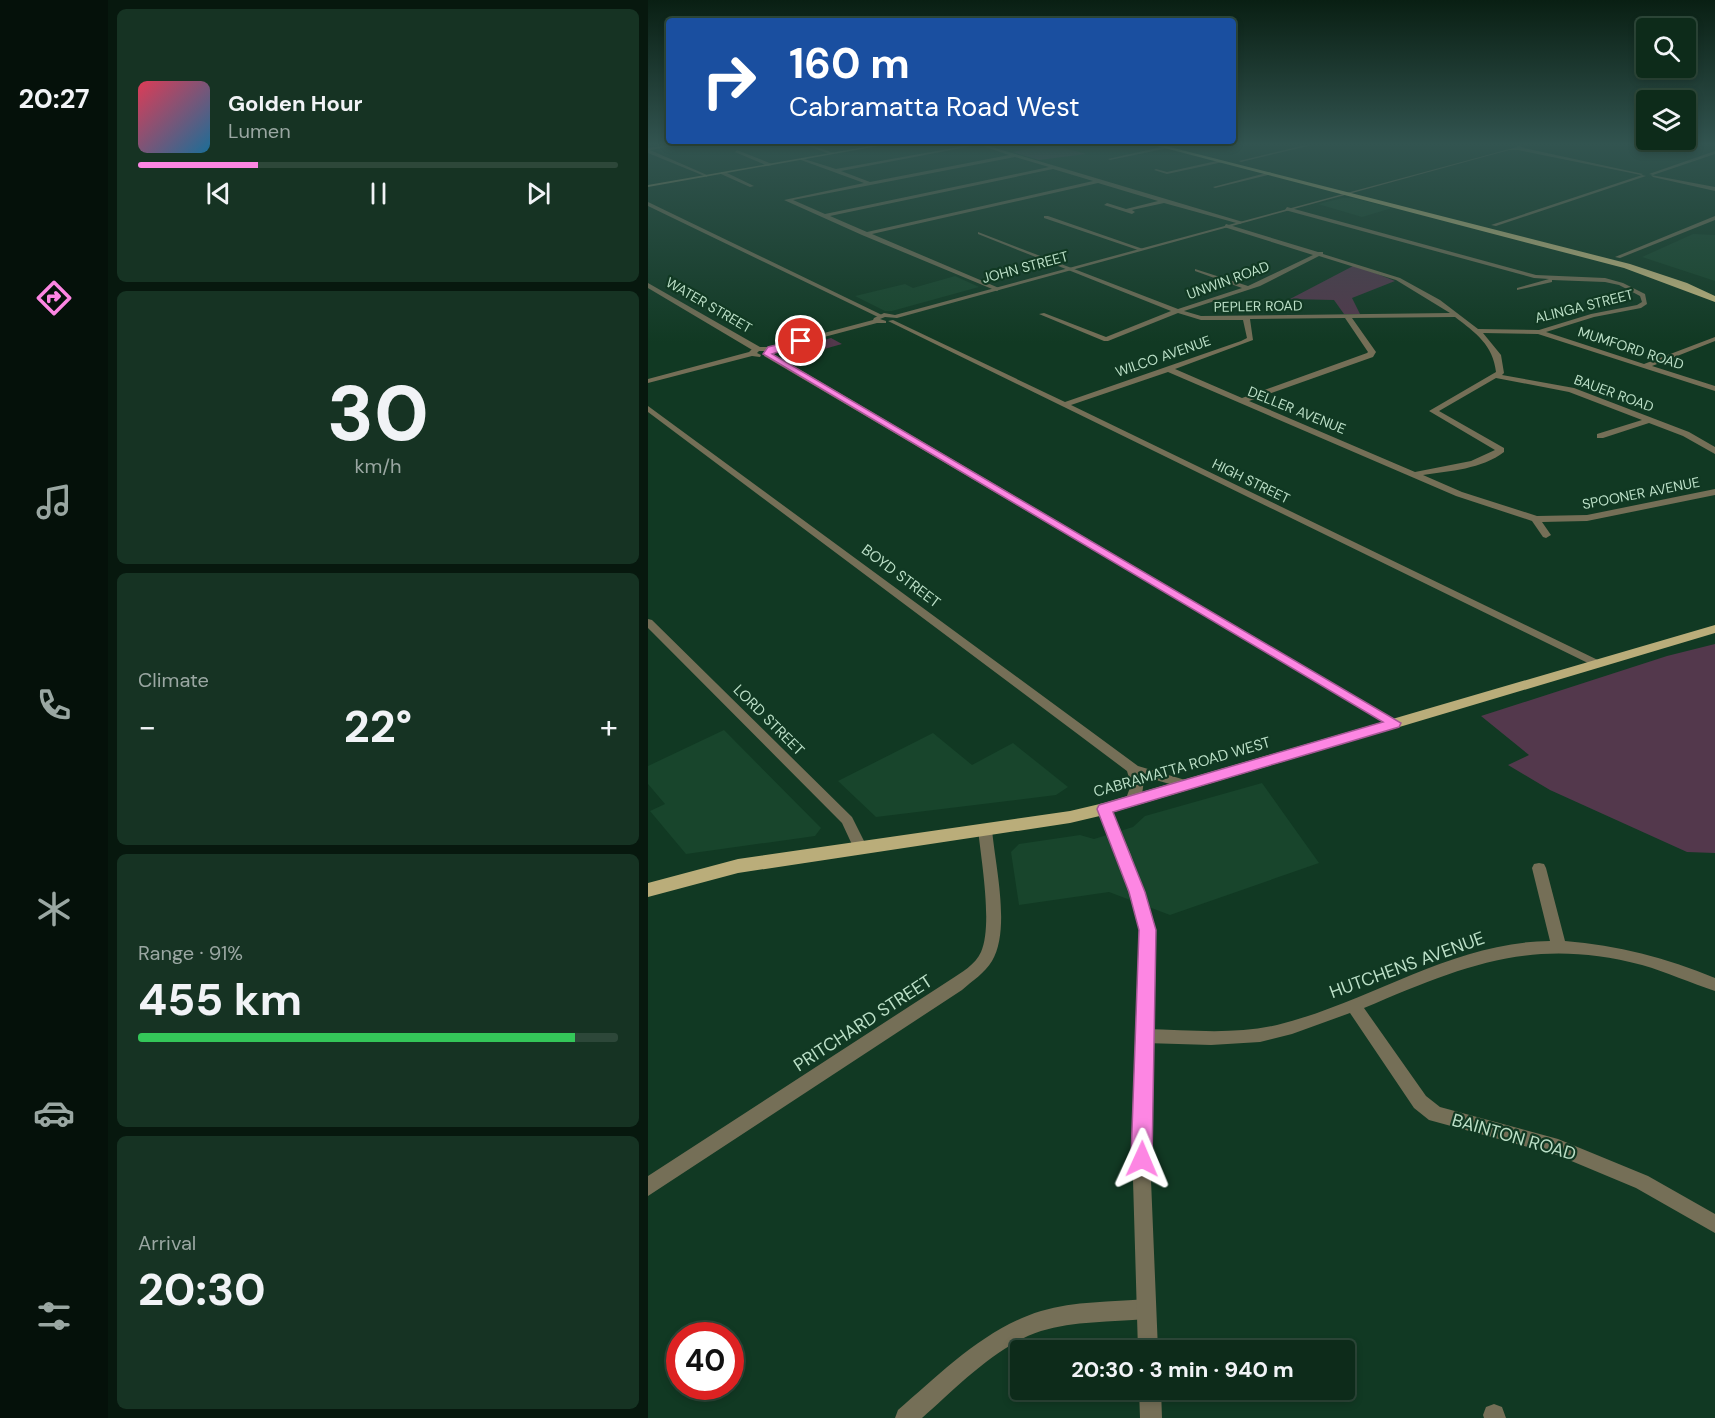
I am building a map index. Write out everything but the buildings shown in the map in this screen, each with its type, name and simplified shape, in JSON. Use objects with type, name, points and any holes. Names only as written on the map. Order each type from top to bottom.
[{"type":"highway","points":[[1416,211],[1627,266],[1715,298]]},
{"type":"highway","points":[[1439,211],[1618,257],[1690,278],[1715,289]]},
{"type":"main road","name":"CABRAMATTA ROAD WEST","points":[[648,890],[738,866],[1104,809],[1715,629]]},
{"type":"street","points":[[662,211],[878,319]]},
{"type":"street","points":[[812,211],[997,289]]},
{"type":"street","points":[[823,216],[846,211]]},
{"type":"street","points":[[864,234],[966,211]]},
{"type":"street","points":[[1129,211],[1140,215]]},
{"type":"street","points":[[1201,211],[1241,222]]},
{"type":"street","name":"JOHN STREET","points":[[893,319],[1279,211]]},
{"type":"street","name":"ALINGA STREET","points":[[1295,211],[1536,277],[1594,279],[1621,284],[1643,295],[1645,303],[1539,332],[1477,331]]},
{"type":"street","points":[[1494,225],[1536,211]]},
{"type":"street","points":[[1046,217],[1140,249]]},
{"type":"street","points":[[1618,257],[1715,218]]},
{"type":"street","points":[[1226,226],[1321,253],[1398,279],[1477,331],[1496,354],[1500,373],[1497,376],[1433,411],[1501,450],[1497,455],[1482,460],[1417,474]]},
{"type":"street","name":"PEPLER ROAD","points":[[980,233],[1177,311],[1201,318],[1455,315]]},
{"type":"street","name":"UNWIN ROAD","points":[[1042,314],[1106,340],[1177,311],[1248,288],[1321,253]]},
{"type":"street","points":[[1197,270],[1248,288]]},
{"type":"street","points":[[1519,289],[1560,279]]},
{"type":"street","name":"WATER STREET","points":[[648,285],[754,351]]},
{"type":"street","points":[[1241,401],[1370,355],[1372,352],[1347,316]]},
{"type":"street","name":"WILCO AVENUE","points":[[1064,405],[1251,339],[1245,318]]},
{"type":"street","points":[[648,381],[754,351],[769,352],[878,319],[893,319]]},
{"type":"street","name":"HIGH STREET","points":[[893,319],[1064,405],[1599,663]]},
{"type":"street","name":"MUMFORD ROAD","points":[[1539,332],[1715,389]]},
{"type":"street","points":[[1645,366],[1713,339]]},
{"type":"street","points":[[769,352],[1395,723]]},
{"type":"street","name":"DELLER AVENUE","points":[[1168,369],[1417,474]]},
{"type":"street","name":"BAUER ROAD","points":[[1497,376],[1571,390],[1686,434],[1715,451]]},
{"type":"street","name":"BOYD STREET","points":[[648,408],[1133,769],[1187,784]]},
{"type":"street","points":[[1600,436],[1650,420]]},
{"type":"street","name":"SPOONER AVENUE","points":[[1417,474],[1459,494],[1536,519],[1587,518],[1715,492]]},
{"type":"street","points":[[1536,519],[1546,535]]},
{"type":"street","name":"LORD STREET","points":[[648,622],[847,820],[860,847]]},
{"type":"street","points":[[1132,801],[1138,785],[1133,769]]},
{"type":"street","points":[[1104,809],[1132,877],[1148,930],[1142,1180],[1148,1340]]},
{"type":"street","name":"PRITCHARD STREET","points":[[648,1187],[956,985],[979,966],[988,954],[993,934],[985,829]]},
{"type":"street","points":[[1539,868],[1559,946]]},
{"type":"street","name":"HUTCHENS AVENUE","points":[[1145,1036],[1253,1036],[1301,1024],[1489,955],[1559,946],[1630,957],[1675,969],[1715,985]]},
{"type":"street","name":"BAINTON ROAD","points":[[1353,1005],[1420,1102],[1435,1114],[1558,1147],[1642,1182],[1715,1224]]},
{"type":"street","points":[[906,1418],[994,1344],[1028,1326],[1060,1317],[1146,1309]]},
{"type":"street","points":[[1150,1400],[1151,1418]]},
{"type":"shaded area","points":[[1342,211],[1381,211],[1362,217]]},
{"type":"shaded area","points":[[1693,234],[1715,235],[1715,281],[1642,257]]},
{"type":"shaded area","points":[[1355,265],[1395,281],[1352,298],[1360,314],[1344,314],[1334,300],[1290,299]]},
{"type":"shaded area","points":[[955,276],[979,287],[892,311],[885,311],[855,296],[905,284],[913,288]]},
{"type":"shaded area","points":[[831,338],[842,344],[792,358],[781,352]]},
{"type":"shaded area","points":[[1715,644],[1715,853],[1687,852],[1550,790],[1508,765],[1529,755],[1481,716],[1667,656]]},
{"type":"shaded area","points":[[724,730],[821,828],[815,836],[686,854],[650,811],[665,804],[648,784],[648,766]]},
{"type":"shaded area","points":[[933,733],[972,765],[1013,743],[1068,787],[1056,795],[876,817],[838,781]]},
{"type":"shaded area","points":[[1262,783],[1319,863],[1170,915],[1109,892],[1019,905],[1011,852],[1019,844],[1080,835],[1094,839],[1133,827],[1145,816]]},
{"type":"route","points":[[801,341],[771,349],[772,351],[767,354],[1395,723],[1104,809],[1115,831],[1148,930],[1142,1159]]}]
